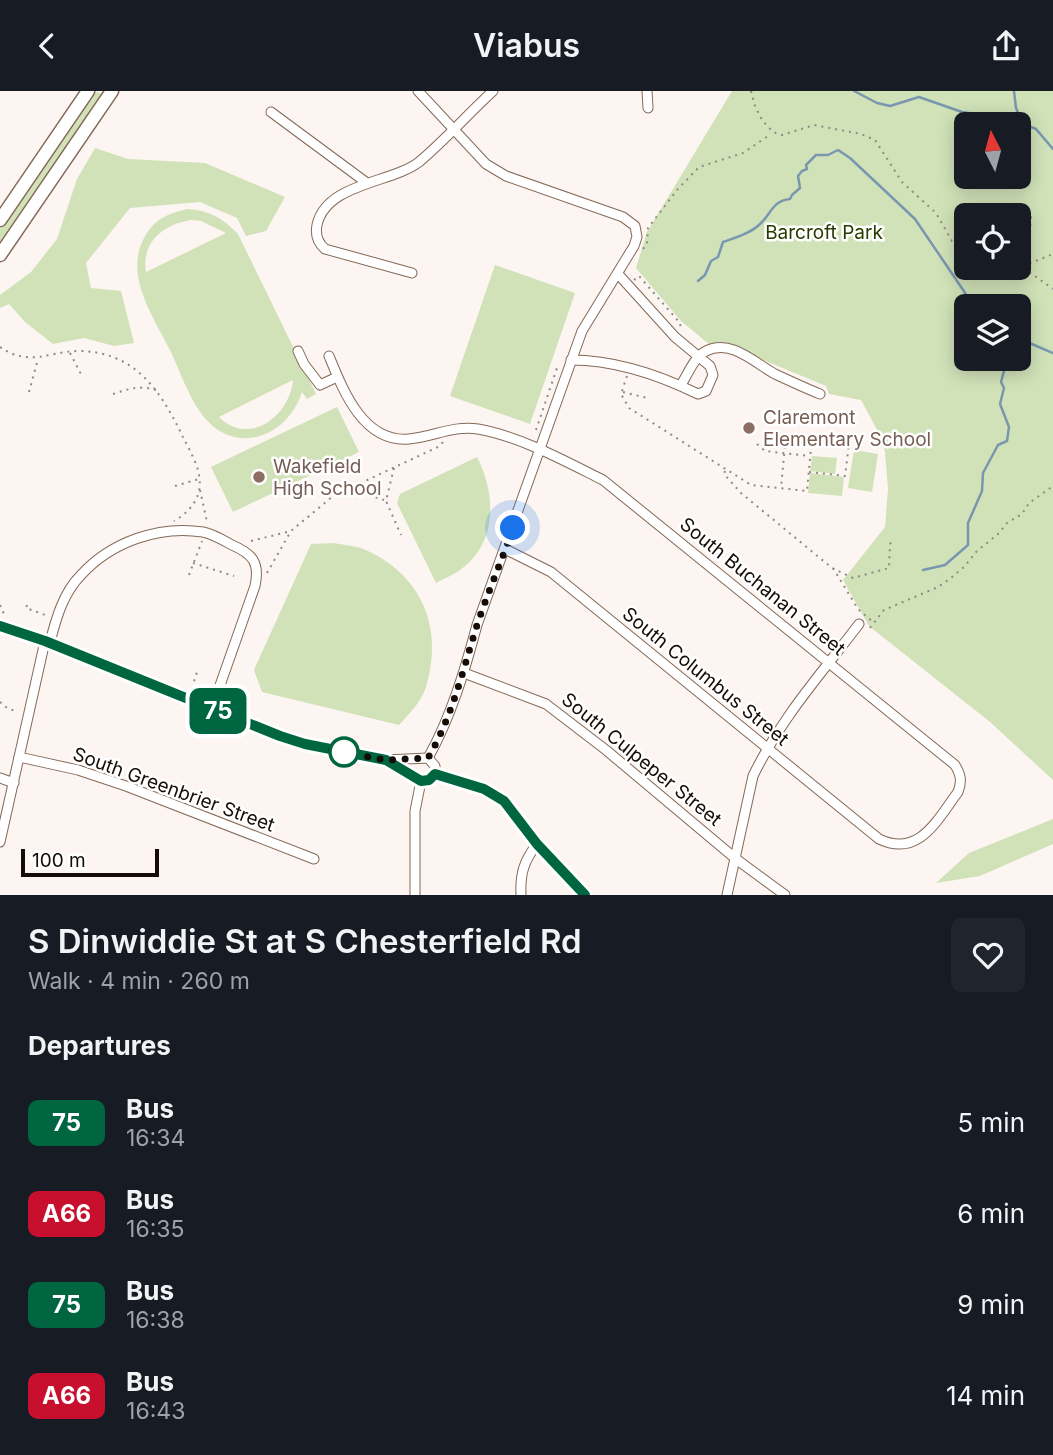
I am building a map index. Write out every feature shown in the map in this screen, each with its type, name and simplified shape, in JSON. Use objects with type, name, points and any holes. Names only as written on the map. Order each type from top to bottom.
[{"type":"main road","points":[[0,220],[88,91]]},
{"type":"main road","points":[[0,255],[112,91]]},
{"type":"street","points":[[418,91],[486,164],[506,176],[623,216],[635,226],[636,237],[634,246],[618,274],[582,331],[477,625],[464,673],[428,758]]},
{"type":"street","points":[[412,273],[333,252],[320,245],[316,229],[318,220],[335,198],[416,164],[493,91]]},
{"type":"street","points":[[647,91],[648,108]]},
{"type":"street","points":[[271,112],[367,183]]},
{"type":"street","points":[[571,360],[612,363],[681,385],[698,394],[706,391],[713,371],[675,337],[618,274]]},
{"type":"street","points":[[681,385],[698,357],[708,349],[731,349],[751,357],[773,373],[820,394]]},
{"type":"street","points":[[298,351],[304,365],[320,385],[338,377]]},
{"type":"street","name":"South Buchanan Street","points":[[329,356],[358,414],[369,426],[388,437],[409,439],[447,429],[480,429],[540,449],[603,480],[955,765],[961,774],[962,783],[958,792],[918,840],[891,845],[879,839]]},
{"type":"street","points":[[0,838],[48,642],[63,601],[80,575],[113,548],[150,535],[173,531],[205,532],[248,553],[258,572],[255,586],[212,708]]},
{"type":"street","name":"South Columbus Street","points":[[506,549],[551,572],[879,839]]},
{"type":"street","points":[[727,895],[754,776],[767,748],[780,726],[859,624]]},
{"type":"street","points":[[0,626],[48,642],[280,736],[305,744],[386,760],[428,758],[435,766],[435,774],[429,780],[421,781],[386,760]]},
{"type":"street","name":"South Culpeper Street","points":[[464,673],[546,703],[736,859],[785,895]]},
{"type":"street","name":"South Greenbrier Street","points":[[19,757],[78,770],[126,786],[314,859]]},
{"type":"street","points":[[412,774],[411,766],[415,759]]},
{"type":"street","points":[[435,774],[484,789],[504,801],[537,844],[585,895]]},
{"type":"street","points":[[0,778],[13,783]]},
{"type":"street","points":[[415,895],[415,811],[421,781]]},
{"type":"street","points":[[520,895],[520,875],[526,859],[537,844]]},
{"type":"path","points":[[751,91],[761,120],[771,131],[782,135],[814,125],[861,134],[875,141],[902,181],[936,213],[954,242]]},
{"type":"path","points":[[642,249],[647,244],[648,228],[677,190],[699,167],[743,153],[767,139],[771,131]]},
{"type":"path","points":[[1031,262],[1053,254]]},
{"type":"path","points":[[1031,272],[1053,289]]},
{"type":"path","points":[[629,275],[634,280],[639,276],[680,323],[682,334]]},
{"type":"path","points":[[1,349],[25,358],[80,351],[114,358],[141,373],[157,390],[197,466],[208,523]]},
{"type":"path","points":[[70,352],[82,376]]},
{"type":"path","points":[[29,391],[38,358]]},
{"type":"path","points":[[536,430],[557,368]]},
{"type":"path","points":[[628,375],[622,392],[625,405],[751,485],[807,491],[812,436],[786,434],[781,488]]},
{"type":"path","points":[[113,394],[130,388],[145,387],[157,390]]},
{"type":"path","points":[[622,392],[647,398]]},
{"type":"path","points":[[267,573],[290,531],[333,496],[440,446],[445,440]]},
{"type":"path","points":[[809,472],[845,476],[849,444],[811,440]]},
{"type":"path","points":[[757,444],[765,451],[810,456]]},
{"type":"path","points":[[394,467],[386,501],[401,535]]},
{"type":"path","points":[[726,470],[724,474],[741,493],[832,568],[853,578],[889,568],[893,540]]},
{"type":"path","points":[[175,487],[200,478]]},
{"type":"path","points":[[870,628],[884,610],[938,587],[951,578],[1007,523],[1022,514],[1029,503],[1053,486]]},
{"type":"path","points":[[173,522],[192,507],[200,489]]},
{"type":"path","points":[[348,489],[386,501]]},
{"type":"path","points":[[251,541],[290,531]]},
{"type":"path","points":[[188,575],[202,540]]},
{"type":"path","points":[[193,563],[234,576]]},
{"type":"path","points":[[832,568],[858,609],[873,622]]},
{"type":"path","points":[[0,604],[4,614]]},
{"type":"path","points":[[27,605],[26,608],[49,616]]},
{"type":"path","points":[[192,688],[198,672]]},
{"type":"path","points":[[0,702],[18,712]]},
{"type":"green space","points":[[94,91],[103,94],[0,246],[0,229]]},
{"type":"green space","name":"Barcroft Park","points":[[732,91],[1053,91],[1053,780],[990,722],[869,626],[843,580],[885,527],[888,489],[885,452],[882,439],[861,400],[829,394],[826,386],[732,347],[710,345],[681,321],[636,268],[647,232]]},
{"type":"green space","points":[[95,148],[128,159],[205,163],[285,197],[266,231],[246,236],[237,218],[200,202],[130,208],[86,263],[91,288],[121,291],[134,343],[114,346],[84,338],[53,344],[25,322],[9,304],[0,308],[0,295],[31,272],[57,239],[77,179]]},
{"type":"green space","points":[[182,210],[209,213],[238,234],[316,394],[307,399],[302,392],[297,405],[280,425],[257,437],[231,436],[218,430],[202,415],[142,294],[137,263],[147,233],[155,223]],"holes":[[[191,220],[201,221],[226,233],[146,272],[147,252],[156,236],[172,226]],[[293,380],[284,405],[266,423],[243,429],[219,417]]]},
{"type":"green space","points":[[495,265],[575,293],[530,424],[450,396]]},
{"type":"green space","points":[[337,407],[359,452],[233,512],[211,467]]},
{"type":"green space","points":[[854,450],[878,454],[872,492],[848,488]]},
{"type":"green space","points":[[812,456],[837,458],[835,474],[810,471]]},
{"type":"green space","points":[[477,457],[490,499],[488,528],[476,555],[455,573],[436,583],[397,503],[400,494]]},
{"type":"green space","points":[[810,473],[844,477],[842,496],[808,493]]},
{"type":"green space","points":[[333,543],[361,548],[389,563],[417,593],[425,610],[432,648],[430,669],[423,695],[399,725],[262,692],[254,670],[311,544]]},
{"type":"green space","points":[[1053,819],[1053,844],[980,876],[936,883],[969,853]]},
{"type":"waterway","points":[[854,91],[877,103],[890,106],[919,97],[962,112],[1014,120],[1036,129],[1053,149]]},
{"type":"waterway","points":[[1014,91],[1018,112]]},
{"type":"waterway","points":[[698,281],[705,275],[711,261],[718,257],[723,242],[752,230],[779,202],[790,199],[800,188],[798,176],[807,169],[806,165],[816,155],[828,155],[838,150],[915,219],[966,294]]},
{"type":"waterway","points":[[1031,344],[1053,353]]},
{"type":"waterway","points":[[923,570],[945,565],[968,545],[968,523],[982,491],[983,473],[998,445],[1007,441],[1009,427],[1000,404],[1004,371]]},
{"type":"bus line","name":"75","points":[[0,626],[45,641],[280,736],[305,744],[386,760],[406,770],[417,780],[429,780],[435,774],[484,789],[504,801],[537,844],[585,895]]},
{"type":"place","name":"Claremont Elementary School","points":[[749,428]]},
{"type":"place","name":"Wakefield High School","points":[[259,477]]},
{"type":"route","points":[[344,752],[331,750],[386,760],[428,758],[464,673],[477,625],[513,528]]}]
